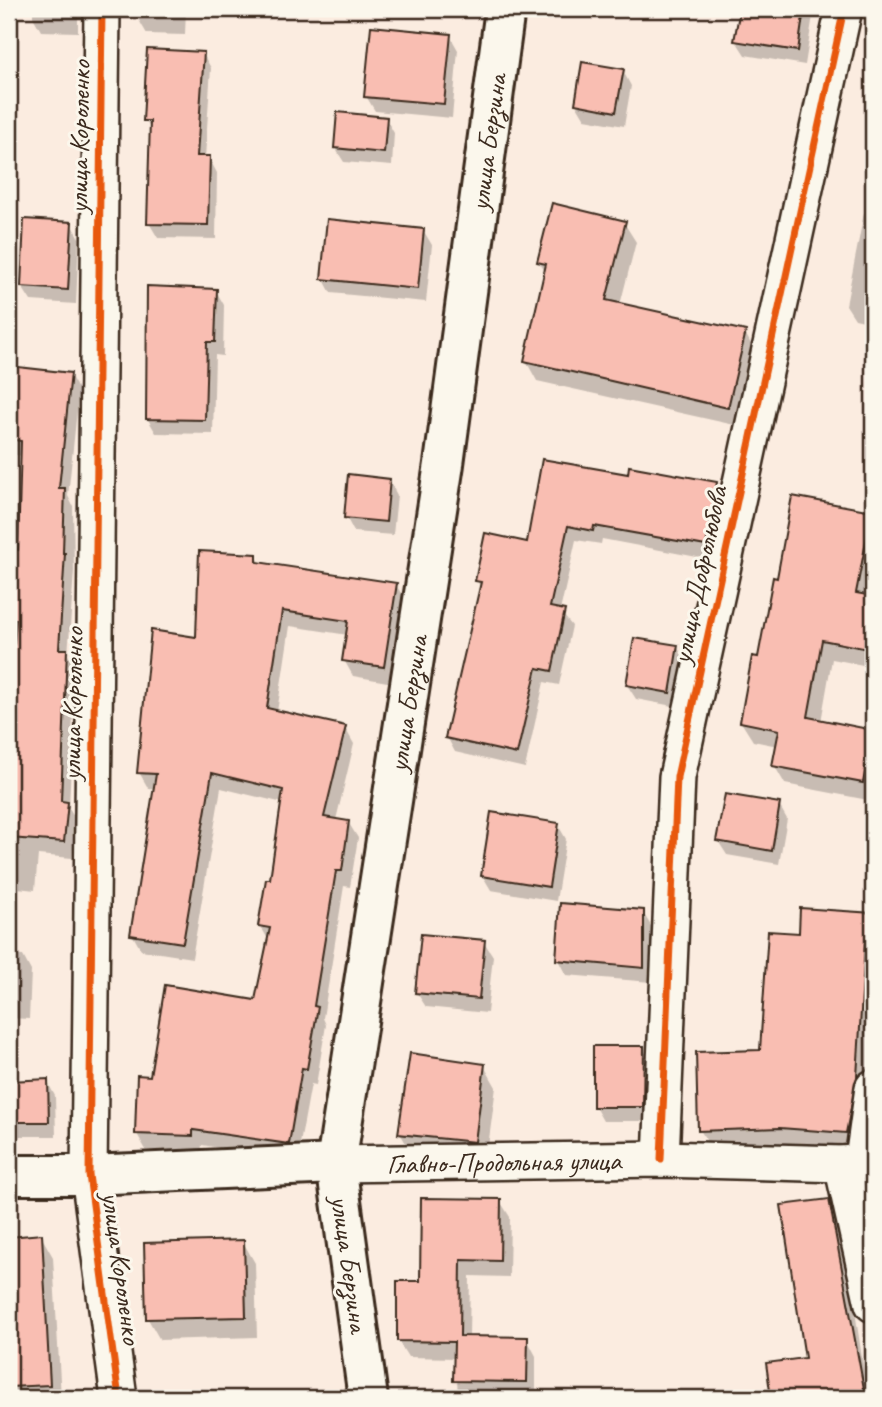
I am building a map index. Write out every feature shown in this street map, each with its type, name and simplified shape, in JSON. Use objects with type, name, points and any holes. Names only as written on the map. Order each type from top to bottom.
[{"type":"main road","name":"улица Берзина","points":[[368,1398],[336,1164],[444,464],[505,9]]},
{"type":"main road","name":"Главно-Продольная улица","points":[[9,1175],[89,1175],[336,1164]]},
{"type":"street","name":"улица Короленко","points":[[102,9],[89,1175],[119,1398]]},
{"type":"street","name":"улица Добролюбова","points":[[661,1159],[677,777],[844,9]]},
{"type":"street","points":[[873,1088],[860,1161],[873,1304]]},
{"type":"street","name":"Главно-Продольная улица","points":[[336,1164],[661,1159],[860,1161]]},
{"type":"building","points":[[740,9],[804,9],[798,51],[734,41]]},
{"type":"building","points":[[371,26],[451,34],[444,104],[364,97]]},
{"type":"building","points":[[147,49],[204,52],[197,156],[210,156],[208,225],[147,224],[150,121],[143,121]]},
{"type":"building","points":[[582,62],[624,69],[616,112],[575,104]]},
{"type":"building","points":[[337,112],[387,117],[384,153],[334,148]]},
{"type":"building","points":[[552,203],[626,221],[606,300],[746,331],[728,408],[524,361],[546,264],[537,262]]},
{"type":"building","points":[[24,219],[72,222],[68,290],[21,287]]},
{"type":"building","points":[[327,219],[424,229],[418,289],[321,279]]},
{"type":"building","points":[[147,286],[217,289],[215,342],[207,342],[205,420],[146,419]]},
{"type":"building","points":[[9,366],[71,373],[59,488],[65,488],[65,553],[59,649],[67,649],[61,801],[68,802],[64,842],[9,838],[9,721],[16,619],[9,619],[9,549],[18,550],[21,441],[9,439]]},
{"type":"building","points":[[542,459],[628,474],[629,466],[717,482],[706,546],[594,526],[593,531],[568,526],[550,607],[565,610],[552,671],[537,668],[517,754],[445,738],[481,582],[475,581],[485,533],[527,542]]},
{"type":"building","points":[[348,474],[390,479],[386,522],[344,518]]},
{"type":"building","points":[[792,496],[872,511],[856,593],[873,596],[873,650],[822,640],[808,717],[873,730],[863,783],[772,766],[779,730],[740,722],[752,656],[758,657],[773,577],[777,578]]},
{"type":"building","points":[[199,551],[257,554],[257,562],[397,583],[384,667],[342,661],[348,621],[282,611],[267,708],[346,726],[324,817],[349,821],[342,871],[336,871],[314,1006],[318,1007],[307,1069],[302,1068],[289,1144],[193,1130],[193,1136],[135,1134],[137,1075],[150,1076],[165,985],[255,1000],[270,928],[258,926],[266,879],[270,879],[283,790],[212,773],[183,943],[130,935],[156,774],[137,773],[151,630],[196,637]]},
{"type":"building","points":[[634,638],[678,645],[670,693],[626,685]]},
{"type":"building","points":[[725,794],[780,803],[772,851],[716,841]]},
{"type":"building","points":[[491,812],[559,823],[549,887],[481,876]]},
{"type":"building","points":[[560,903],[644,910],[644,968],[556,960]]},
{"type":"building","points":[[800,908],[873,913],[873,944],[865,944],[857,1077],[846,1133],[780,1128],[698,1131],[696,1052],[760,1050],[768,931],[799,933]]},
{"type":"building","points":[[421,934],[485,940],[479,999],[415,993]]},
{"type":"building","points":[[593,1046],[644,1046],[643,1107],[593,1107]]},
{"type":"building","points":[[410,1053],[485,1064],[475,1142],[398,1134]]},
{"type":"building","points":[[48,1079],[49,1122],[12,1122],[10,1081]]},
{"type":"building","points":[[421,1198],[501,1199],[500,1261],[461,1260],[460,1336],[528,1337],[527,1382],[453,1381],[454,1342],[397,1341],[397,1281],[420,1281]]},
{"type":"building","points":[[829,1199],[865,1394],[831,1398],[771,1398],[766,1363],[805,1358],[781,1205]]},
{"type":"building","points":[[42,1234],[50,1385],[9,1387],[9,1237]]},
{"type":"building","points":[[244,1240],[246,1317],[146,1319],[144,1243]]},
{"type":"cycle path","points":[[102,9],[89,1175],[119,1398]]},
{"type":"cycle path","points":[[661,1159],[677,777],[844,9]]}]
